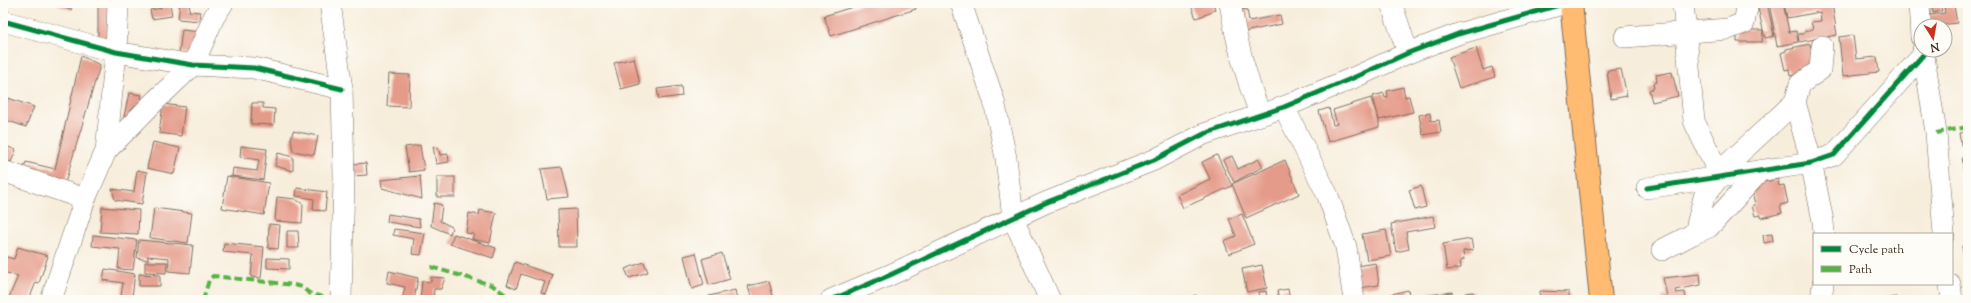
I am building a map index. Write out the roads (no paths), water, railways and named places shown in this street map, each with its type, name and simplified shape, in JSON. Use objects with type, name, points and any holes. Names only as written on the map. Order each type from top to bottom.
[{"type":"main road","points":[[1571,3],[1601,300]]},
{"type":"street","points":[[51,300],[85,199],[106,151],[116,52],[118,3]]},
{"type":"street","points":[[106,151],[152,103],[192,65],[214,17],[223,3]]},
{"type":"street","points":[[330,3],[342,89],[344,178],[341,300]]},
{"type":"street","points":[[961,3],[994,101],[1006,158],[1013,218],[1050,300]]},
{"type":"street","points":[[1230,3],[1246,76],[1260,114]]},
{"type":"street","points":[[1391,3],[1408,53]]},
{"type":"street","points":[[831,300],[890,275],[1101,179],[1154,160],[1204,134],[1284,106],[1353,78],[1408,53],[1458,34],[1566,3]]},
{"type":"street","points":[[1683,3],[1694,121],[1720,176]]},
{"type":"street","points":[[1625,37],[1728,29],[1744,23],[1748,3]]},
{"type":"street","points":[[1919,3],[1920,18]]},
{"type":"street","points":[[3,21],[116,52],[192,65],[254,68],[342,89]]},
{"type":"street","points":[[1822,46],[1820,70],[1800,84],[1795,102],[1811,163],[1823,221],[1824,233]]},
{"type":"street","points":[[1647,188],[1811,163],[1834,155],[1913,58]]},
{"type":"street","points":[[1924,58],[1936,133],[1944,233]]},
{"type":"street","points":[[1694,233],[1704,197],[1728,164],[1795,102]]},
{"type":"street","points":[[1284,106],[1328,196],[1346,247],[1354,300]]},
{"type":"street","points":[[3,171],[85,199]]},
{"type":"street","points":[[1662,250],[1694,233],[1709,227],[1760,171]]},
{"type":"street","points":[[1821,300],[1823,285]]},
{"type":"street","points":[[1950,285],[1952,300]]}]
